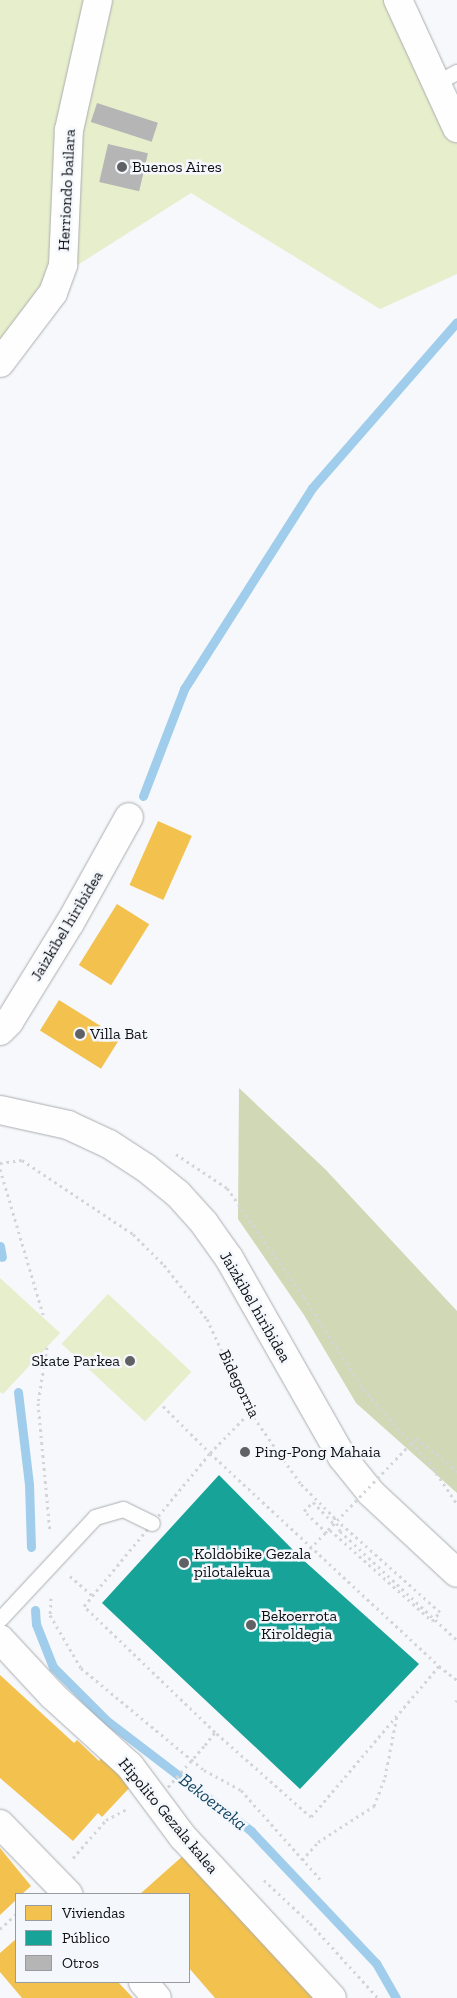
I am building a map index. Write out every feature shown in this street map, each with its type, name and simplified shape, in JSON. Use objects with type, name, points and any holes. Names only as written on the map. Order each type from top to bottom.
[{"type":"street","name":"Herriondo bailara","points":[[0,363],[53,293],[63,265],[69,130],[98,0]]},
{"type":"street","points":[[398,0],[446,77],[457,128]]},
{"type":"street","name":"Jaizkibel hiribidea","points":[[0,1031],[9,1022],[70,922],[129,817]]},
{"type":"street","name":"Jaizkibel hiribidea","points":[[0,1110],[68,1125],[109,1144],[146,1168],[178,1194],[204,1223],[229,1258],[342,1457],[371,1493],[457,1573]]},
{"type":"street","name":"Hipolito Gezala kalea","points":[[0,1639],[53,1696],[130,1766],[183,1837],[332,1998]]},
{"type":"street","points":[[0,1824],[61,1886]]},
{"type":"street","points":[[144,1983],[157,1998]]},
{"type":"lane","points":[[0,1619],[95,1517],[106,1512],[123,1509],[152,1523]]},
{"type":"path","name":"Bidegorria","points":[[0,1164],[22,1160],[133,1234],[164,1265],[206,1319],[250,1412],[301,1484],[334,1517],[335,1525],[457,1640]]},
{"type":"path","points":[[0,1169],[44,1318]]},
{"type":"path","points":[[47,1347],[38,1402],[53,1562],[50,1615],[81,1668],[204,1770],[241,1790],[320,1879]]},
{"type":"path","points":[[163,1406],[210,1453],[439,1666],[457,1680]]},
{"type":"path","points":[[250,1412],[210,1453],[84,1606],[215,1732],[311,1817],[439,1666]]},
{"type":"path","points":[[301,1558],[338,1522],[416,1438],[457,1471]]},
{"type":"path","points":[[326,1533],[304,1511],[313,1502],[335,1525]]},
{"type":"path","points":[[330,1530],[432,1621],[440,1612],[338,1522]]},
{"type":"path","points":[[53,1562],[92,1595]]},
{"type":"path","points":[[302,1860],[318,1842],[374,1806],[385,1777],[397,1716]]},
{"type":"path","points":[[168,1787],[215,1732]]},
{"type":"path","points":[[61,1886],[106,1820]]},
{"type":"path","points":[[0,1929],[15,1915]]},
{"type":"green space","points":[[0,0],[395,0],[457,128],[457,274],[380,309],[191,193],[57,278],[0,361]]},
{"type":"green space","points":[[239,1088],[325,1169],[457,1311],[457,1493],[356,1403],[304,1315],[238,1219]]},
{"type":"green space","points":[[0,1278],[60,1333],[3,1394],[0,1392]]},
{"type":"green space","name":"Skate Parkea","points":[[108,1294],[191,1372],[145,1421],[62,1344]]},
{"type":"building: Viviendas","points":[[158,821],[192,836],[163,900],[130,885]]},
{"type":"building: Viviendas","points":[[117,904],[149,924],[111,985],[79,965]]},
{"type":"building: Viviendas","name":"Villa Bat","points":[[59,1000],[120,1038],[101,1069],[40,1031]]},
{"type":"building: Viviendas","points":[[0,1675],[74,1743],[77,1740],[99,1761],[102,1757],[132,1785],[102,1817],[98,1813],[73,1841],[0,1778]]},
{"type":"building: Viviendas","points":[[0,1848],[31,1886],[23,1893],[15,1893],[15,1901],[0,1915]]},
{"type":"building: Viviendas","points":[[185,1854],[316,1998],[215,1998],[190,1969],[190,1893],[141,1893]]},
{"type":"building: Viviendas","points":[[15,1940],[15,1983],[119,1983],[133,1998],[22,1998],[0,1972],[0,1953]]},
{"type":"building: Público","name":"Bekoerrota Kiroldegia","points":[[219,1475],[301,1558],[419,1664],[300,1789],[102,1603]]},
{"type":"building: Otros","points":[[97,103],[158,123],[152,142],[91,122]]},
{"type":"building: Otros","name":"Buenos Aires","points":[[108,144],[148,153],[139,191],[99,182]]},
{"type":"waterway","points":[[143,796],[184,689],[312,488],[457,322]]},
{"type":"waterway","name":"Bekoerreka","points":[[0,1246],[2,1257]]},
{"type":"waterway","name":"Bekoerreka","points":[[18,1392],[29,1484],[31,1547]]},
{"type":"waterway","name":"Bekoerreka","points":[[35,1610],[36,1624],[53,1667],[106,1720],[251,1831],[376,1963],[396,1998]]},
{"type":"place","name":"Buenos Aires","points":[[122,167]]},
{"type":"place","name":"Villa Bat","points":[[80,1034]]},
{"type":"place","name":"Skate Parkea","points":[[130,1361]]},
{"type":"place","name":"Ping-Pong Mahaia","points":[[245,1452]]},
{"type":"place","name":"Koldobike Gezala pilotalekua","points":[[184,1563]]},
{"type":"place","name":"Bekoerrota Kiroldegia","points":[[251,1625]]}]
